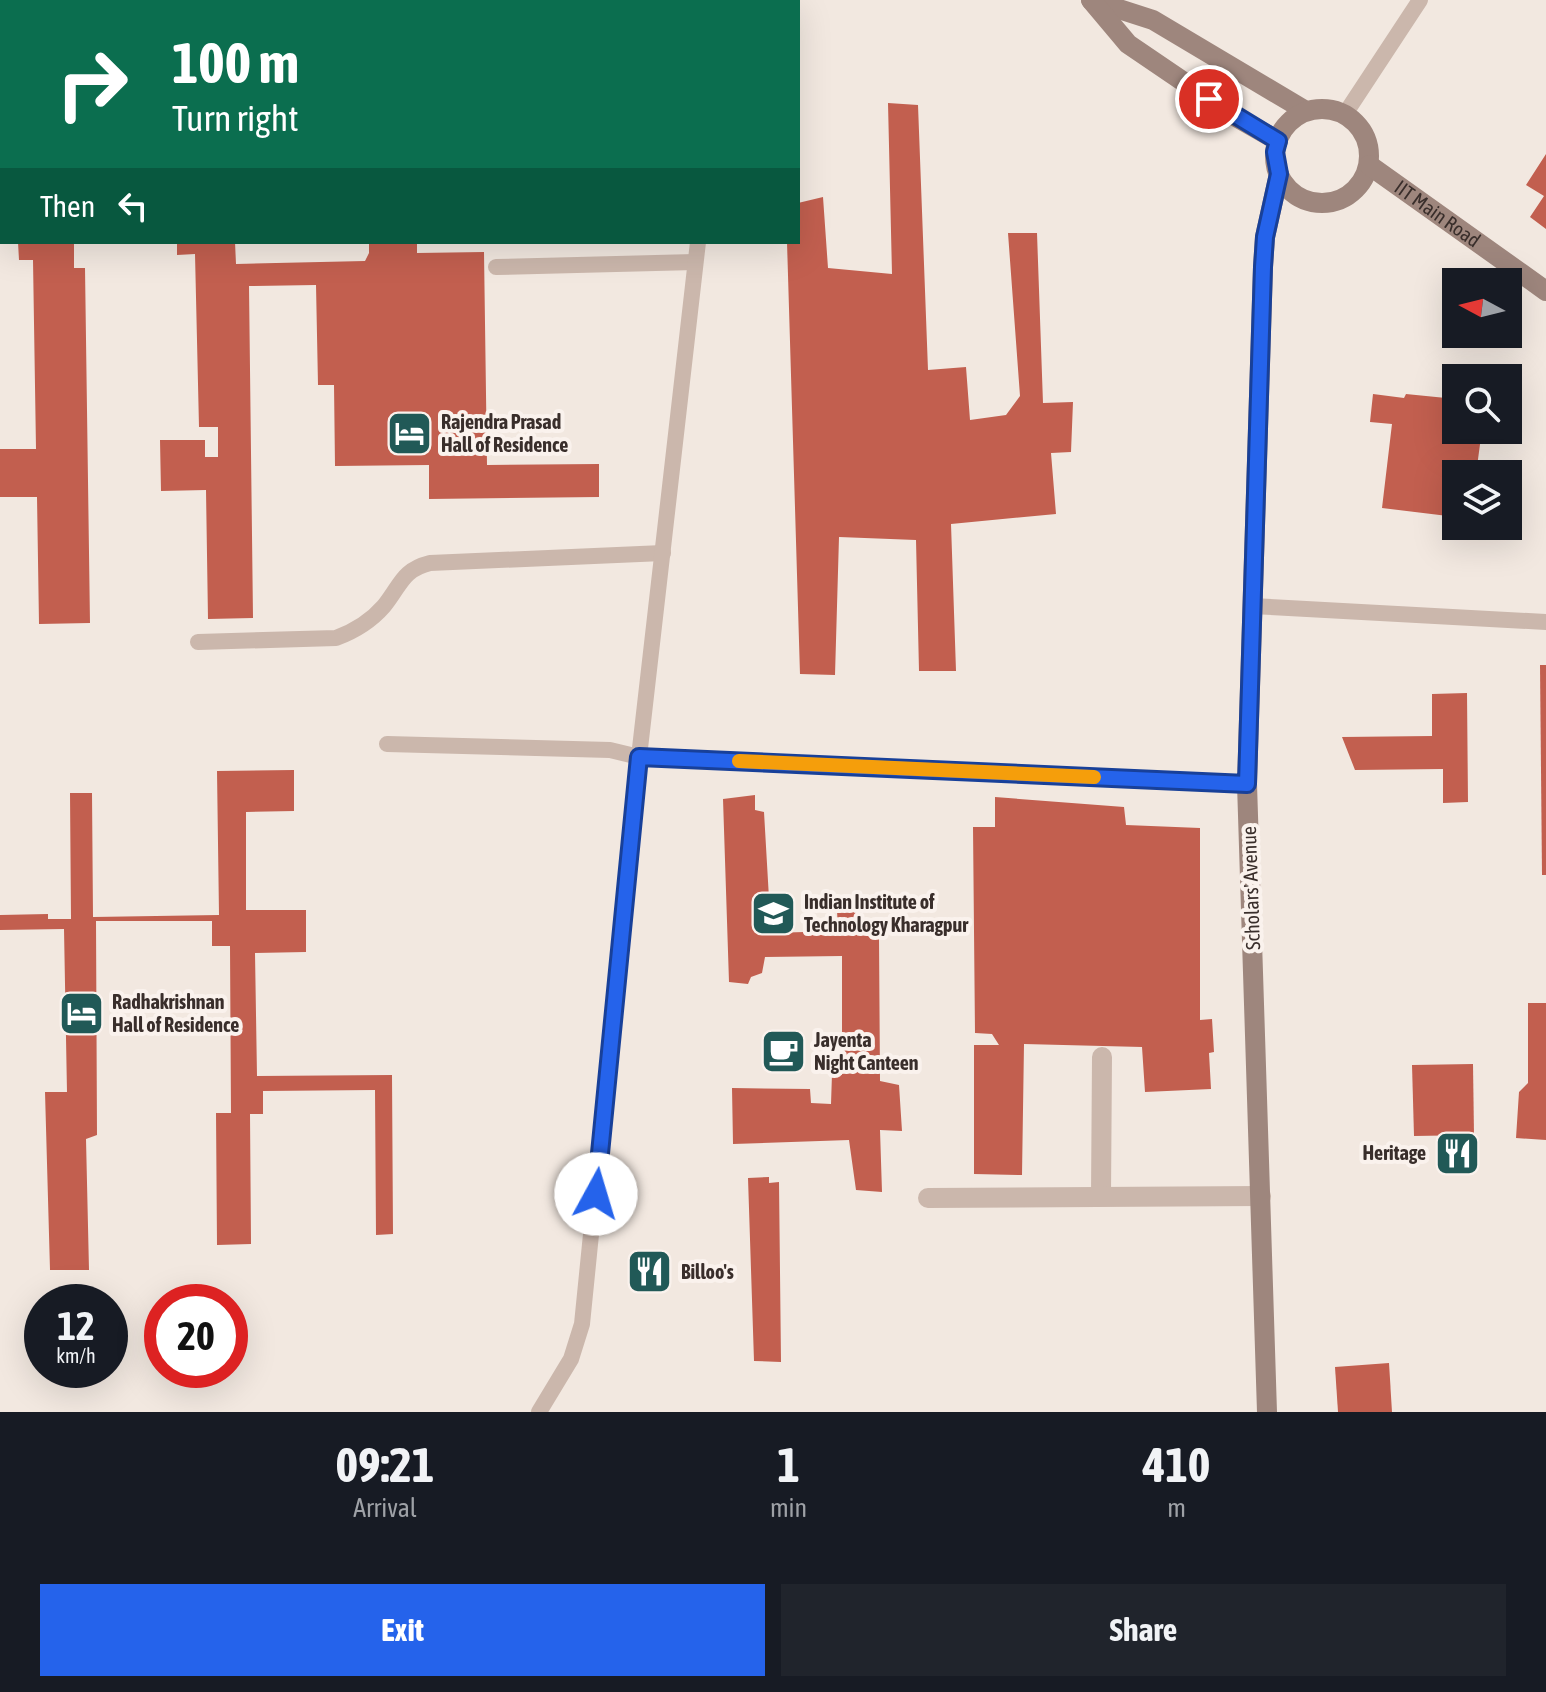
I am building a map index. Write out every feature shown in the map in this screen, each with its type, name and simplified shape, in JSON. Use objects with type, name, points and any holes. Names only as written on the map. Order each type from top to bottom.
[{"type":"street","points":[[1091,0],[1153,20],[1306,111]]},
{"type":"street","points":[[1091,0],[1128,44],[1231,114],[1278,141]]},
{"type":"street","points":[[1319,108],[1345,114],[1357,123],[1365,135],[1369,165],[1364,179],[1342,199],[1328,203],[1298,197],[1279,174],[1275,152],[1278,141],[1284,128],[1306,111],[1319,108]]},
{"type":"street","name":"IIT Main Road","points":[[1369,165],[1546,291]]},
{"type":"street","name":"Scholars' Avenue","points":[[1267,1412],[1247,784],[1265,237],[1279,174]]},
{"type":"street","points":[[1101,1195],[1102,1057]]},
{"type":"street","points":[[928,1198],[1261,1196]]},
{"type":"lane","points":[[1345,114],[1420,0]]},
{"type":"lane","points":[[539,1412],[571,1359],[582,1324],[639,757],[698,244]]},
{"type":"lane","points":[[496,267],[695,262]]},
{"type":"lane","points":[[198,642],[336,638],[366,623],[383,607],[406,575],[417,566],[430,563],[663,553]]},
{"type":"lane","points":[[1252,606],[1546,622]]},
{"type":"lane","points":[[387,744],[610,750],[639,757],[1247,784]]},
{"type":"building","points":[[888,103],[918,105],[928,370],[966,367],[970,420],[1006,415],[1020,396],[1008,233],[1037,233],[1043,403],[1073,402],[1071,452],[1051,453],[1056,514],[951,524],[956,671],[919,671],[916,540],[839,537],[835,675],[800,674],[787,244],[800,244],[800,203],[823,197],[828,268],[892,274]]},
{"type":"building","points":[[1546,154],[1546,229],[1530,217],[1544,196],[1526,185]]},
{"type":"building","points":[[18,244],[74,244],[74,268],[85,268],[90,623],[39,624],[37,497],[0,497],[0,449],[36,449],[33,260],[19,260]]},
{"type":"building","name":"Rajendra Prasad Hall of Residence","points":[[177,244],[235,244],[236,264],[365,261],[369,244],[417,244],[417,253],[484,252],[487,465],[599,464],[599,497],[429,499],[429,465],[335,466],[334,385],[318,385],[316,285],[249,286],[253,618],[208,619],[206,490],[161,491],[160,440],[205,440],[205,457],[218,457],[218,427],[199,427],[195,254],[177,255]]},
{"type":"building","points":[[1373,394],[1442,398],[1442,444],[1480,444],[1478,460],[1442,460],[1442,515],[1382,508],[1392,424],[1370,422]]},
{"type":"building","points":[[1540,665],[1546,665],[1546,875],[1542,875]]},
{"type":"building","points":[[1467,693],[1468,802],[1443,803],[1443,769],[1355,770],[1342,737],[1432,736],[1432,694]]},
{"type":"building","name":"Radhakrishnan Hall of Residence","points":[[294,770],[294,811],[246,812],[246,910],[306,910],[306,952],[255,953],[257,1076],[392,1075],[393,1234],[376,1235],[375,1090],[263,1091],[263,1114],[250,1114],[251,1244],[217,1245],[216,1113],[231,1113],[230,946],[212,946],[212,921],[96,921],[97,1135],[86,1139],[89,1270],[50,1270],[45,1092],[67,1092],[64,929],[0,930],[0,915],[48,914],[48,919],[71,919],[70,793],[92,793],[93,917],[219,915],[217,771]]},
{"type":"building","points":[[755,795],[755,810],[764,812],[771,933],[838,931],[837,910],[862,912],[860,925],[870,925],[870,937],[879,937],[880,1081],[899,1085],[902,1131],[880,1130],[882,1192],[856,1190],[849,1140],[733,1144],[732,1088],[810,1089],[811,1103],[831,1104],[832,1074],[842,1075],[842,956],[765,957],[762,973],[751,977],[748,984],[729,982],[723,799]]},
{"type":"building","points":[[995,797],[1124,807],[1126,825],[1200,828],[1200,1020],[1212,1019],[1214,1052],[1209,1053],[1211,1089],[1145,1092],[1142,1047],[1024,1044],[1022,1175],[974,1174],[974,1045],[999,1045],[992,1034],[975,1033],[973,827],[995,827]]},
{"type":"building","points":[[1528,1003],[1546,1003],[1546,1140],[1516,1138],[1519,1092],[1528,1083]]},
{"type":"building","points":[[1473,1064],[1474,1135],[1414,1136],[1412,1065]]},
{"type":"building","points":[[769,1177],[769,1183],[779,1182],[781,1362],[754,1361],[748,1178]]},
{"type":"building","points":[[1389,1363],[1392,1412],[1338,1412],[1335,1367]]},
{"type":"slow traffic","points":[[739,761],[1094,777]]},
{"type":"place","name":"Rajendra Prasad Hall of Residence","points":[[410,433]]},
{"type":"place","name":"Indian Institute of Technology Kharagpur","points":[[773,914]]},
{"type":"place","name":"Radhakrishnan Hall of Residence","points":[[81,1014]]},
{"type":"place","name":"Jayenta Night Canteen","points":[[783,1051]]},
{"type":"place","name":"Heritage","points":[[1457,1153]]},
{"type":"place","name":"Billoo's","points":[[650,1272]]},
{"type":"route","points":[[596,1194],[639,757],[1247,784],[1263,267],[1265,237],[1279,174],[1275,152],[1278,141],[1209,99]]}]
